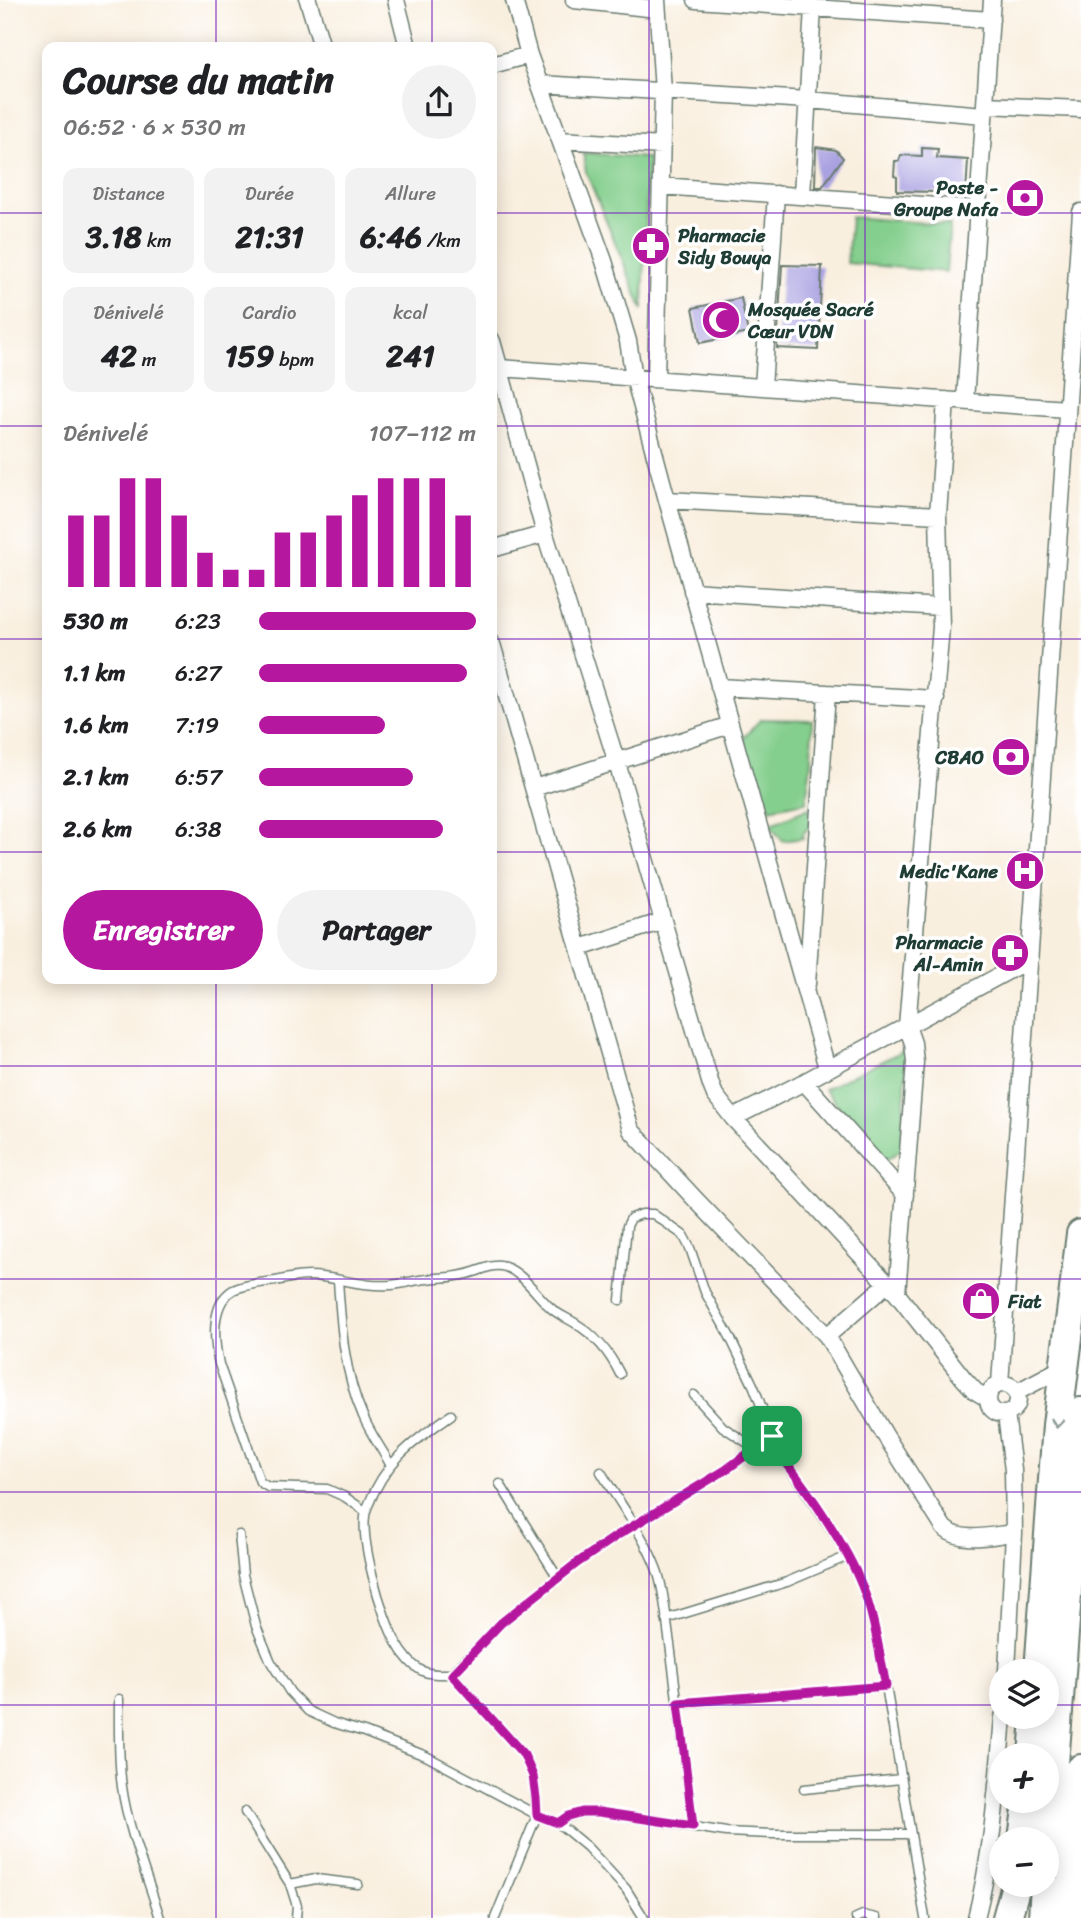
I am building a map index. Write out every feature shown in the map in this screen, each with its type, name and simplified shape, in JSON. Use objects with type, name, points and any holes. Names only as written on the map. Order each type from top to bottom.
[{"type":"highway","points":[[1040,1659],[1056,1438],[1081,1234]]},
{"type":"highway","points":[[1049,1827],[1081,1412]]},
{"type":"highway","points":[[1068,1918],[1081,1769]]},
{"type":"highway","points":[[1007,1918],[1013,1897]]},
{"type":"highway","points":[[1043,1918],[1044,1897]]},
{"type":"street","points":[[309,0],[321,42]]},
{"type":"street","points":[[396,0],[407,42]]},
{"type":"street","points":[[514,0],[529,55],[608,274],[628,341],[634,377],[667,500],[827,1068]]},
{"type":"street","points":[[574,0],[657,4],[663,91],[656,379]]},
{"type":"street","points":[[696,0],[990,20]]},
{"type":"street","points":[[965,401],[992,0]]},
{"type":"street","points":[[802,195],[813,8]]},
{"type":"street","points":[[497,64],[529,55]]},
{"type":"street","points":[[540,84],[985,110],[1081,110]]},
{"type":"street","points":[[560,140],[662,146]]},
{"type":"street","points":[[661,186],[978,209]]},
{"type":"street","points":[[763,387],[776,194]]},
{"type":"street","points":[[1000,1384],[1081,212]]},
{"type":"street","points":[[497,360],[545,534],[617,762],[708,1080],[715,1095],[733,1118],[892,1289],[964,1379],[975,1391],[988,1398]]},
{"type":"street","points":[[499,368],[1067,409]]},
{"type":"street","points":[[827,1336],[892,1289],[905,1195],[915,1062],[913,1043],[907,1026],[941,627],[938,515],[946,400]]},
{"type":"street","points":[[667,500],[938,515]]},
{"type":"street","points":[[497,548],[545,534]]},
{"type":"street","points":[[692,591],[940,607]]},
{"type":"street","points":[[497,661],[631,1129],[827,1336],[944,1528],[951,1535],[961,1537],[1014,1533]]},
{"type":"street","points":[[719,687],[936,699]]},
{"type":"street","points":[[807,996],[827,693]]},
{"type":"street","points":[[534,788],[730,725]]},
{"type":"street","points":[[580,948],[663,921]]},
{"type":"street","points":[[733,1118],[1030,959]]},
{"type":"street","points":[[804,1082],[905,1195]]},
{"type":"street","points":[[1017,1392],[1064,1367]]},
{"type":"street","points":[[1000,1384],[1013,1387],[1017,1392],[1017,1406],[1006,1414],[999,1414],[989,1405],[989,1392],[1000,1384]]},
{"type":"street","points":[[1006,1414],[1013,1470],[1014,1533],[1008,1659]]},
{"type":"street","points":[[976,1918],[989,1863],[1002,1729]]},
{"type":"lane","points":[[620,1300],[627,1226],[631,1218],[653,1214],[682,1235],[690,1248],[705,1292],[754,1387],[779,1453],[848,1556],[862,1586],[871,1613],[886,1686],[925,1918]]},
{"type":"lane","points":[[365,1511],[327,1489],[268,1487],[260,1482],[219,1364],[215,1345],[220,1304],[231,1291],[302,1276],[321,1276],[365,1285],[390,1285],[448,1279],[494,1266],[506,1266],[517,1273],[558,1314],[594,1337],[609,1354],[620,1374]]},
{"type":"lane","points":[[338,1280],[341,1335],[353,1389],[363,1416],[390,1464]]},
{"type":"lane","points":[[694,1395],[723,1427],[755,1448]]},
{"type":"lane","points":[[451,1415],[409,1445],[390,1464],[365,1511],[365,1538],[382,1609],[396,1642],[411,1662],[424,1672],[452,1675],[524,1755],[533,1776],[537,1815],[495,1918]]},
{"type":"lane","points":[[452,1675],[501,1623],[577,1563],[727,1469],[772,1436]]},
{"type":"lane","points":[[601,1472],[636,1525],[657,1570],[678,1703],[693,1826]]},
{"type":"lane","points":[[500,1485],[558,1578]]},
{"type":"lane","points":[[239,1535],[243,1575],[256,1626],[271,1662],[290,1692],[308,1711],[426,1756],[537,1815],[558,1823],[587,1847],[626,1889],[644,1918]]},
{"type":"lane","points":[[666,1619],[787,1582],[848,1556]]},
{"type":"lane","points":[[678,1703],[886,1686]]},
{"type":"lane","points":[[119,1699],[118,1752],[122,1789],[160,1918]]},
{"type":"lane","points":[[804,1789],[901,1779]]},
{"type":"lane","points":[[245,1812],[290,1884],[297,1906],[296,1918]]},
{"type":"lane","points":[[558,1823],[568,1816],[582,1812],[599,1812],[726,1832],[910,1833]]},
{"type":"lane","points":[[290,1884],[316,1879],[358,1884]]},
{"type":"lane","points":[[856,1918],[863,1915],[876,1918]]},
{"type":"green space","points":[[583,153],[648,158],[643,310],[586,172]]},
{"type":"green space","points":[[851,217],[950,225],[946,272],[847,263]]},
{"type":"green space","points":[[761,719],[812,720],[811,763],[806,802],[769,809],[749,763],[743,738]]},
{"type":"green space","points":[[809,808],[811,825],[802,835],[804,838],[783,841],[769,825]]},
{"type":"green space","points":[[907,1049],[902,1149],[885,1161],[824,1089]]},
{"type":"building","points":[[816,147],[836,150],[843,158],[822,187],[815,187]]},
{"type":"building","points":[[922,148],[938,149],[937,158],[968,160],[966,195],[897,191],[895,161],[899,161],[901,155],[922,156]]},
{"type":"building","points":[[782,265],[822,266],[818,350],[777,348]]},
{"type":"building","name":"Mosquée Sacré Cœur VDN","points":[[741,298],[748,333],[700,343],[693,308]]},
{"type":"place","name":"Poste - Groupe Nafa","points":[[1025,198]]},
{"type":"place","name":"Pharmacie Sidy Bouya","points":[[651,246]]},
{"type":"place","name":"Mosquée Sacré Cœur VDN","points":[[721,320]]},
{"type":"place","name":"CBAO","points":[[1011,757]]},
{"type":"place","name":"Medic'Kane","points":[[1025,871]]},
{"type":"place","name":"Pharmacie Al-Amin","points":[[1010,953]]},
{"type":"place","name":"Fiat","points":[[981,1301]]},
{"type":"route","points":[[772,1436],[779,1453],[848,1556],[862,1586],[871,1613],[886,1686],[678,1703],[693,1826],[599,1812],[582,1812],[568,1816],[558,1823],[537,1815],[533,1776],[524,1755],[452,1675],[501,1623],[577,1563],[727,1469],[772,1436]]}]
